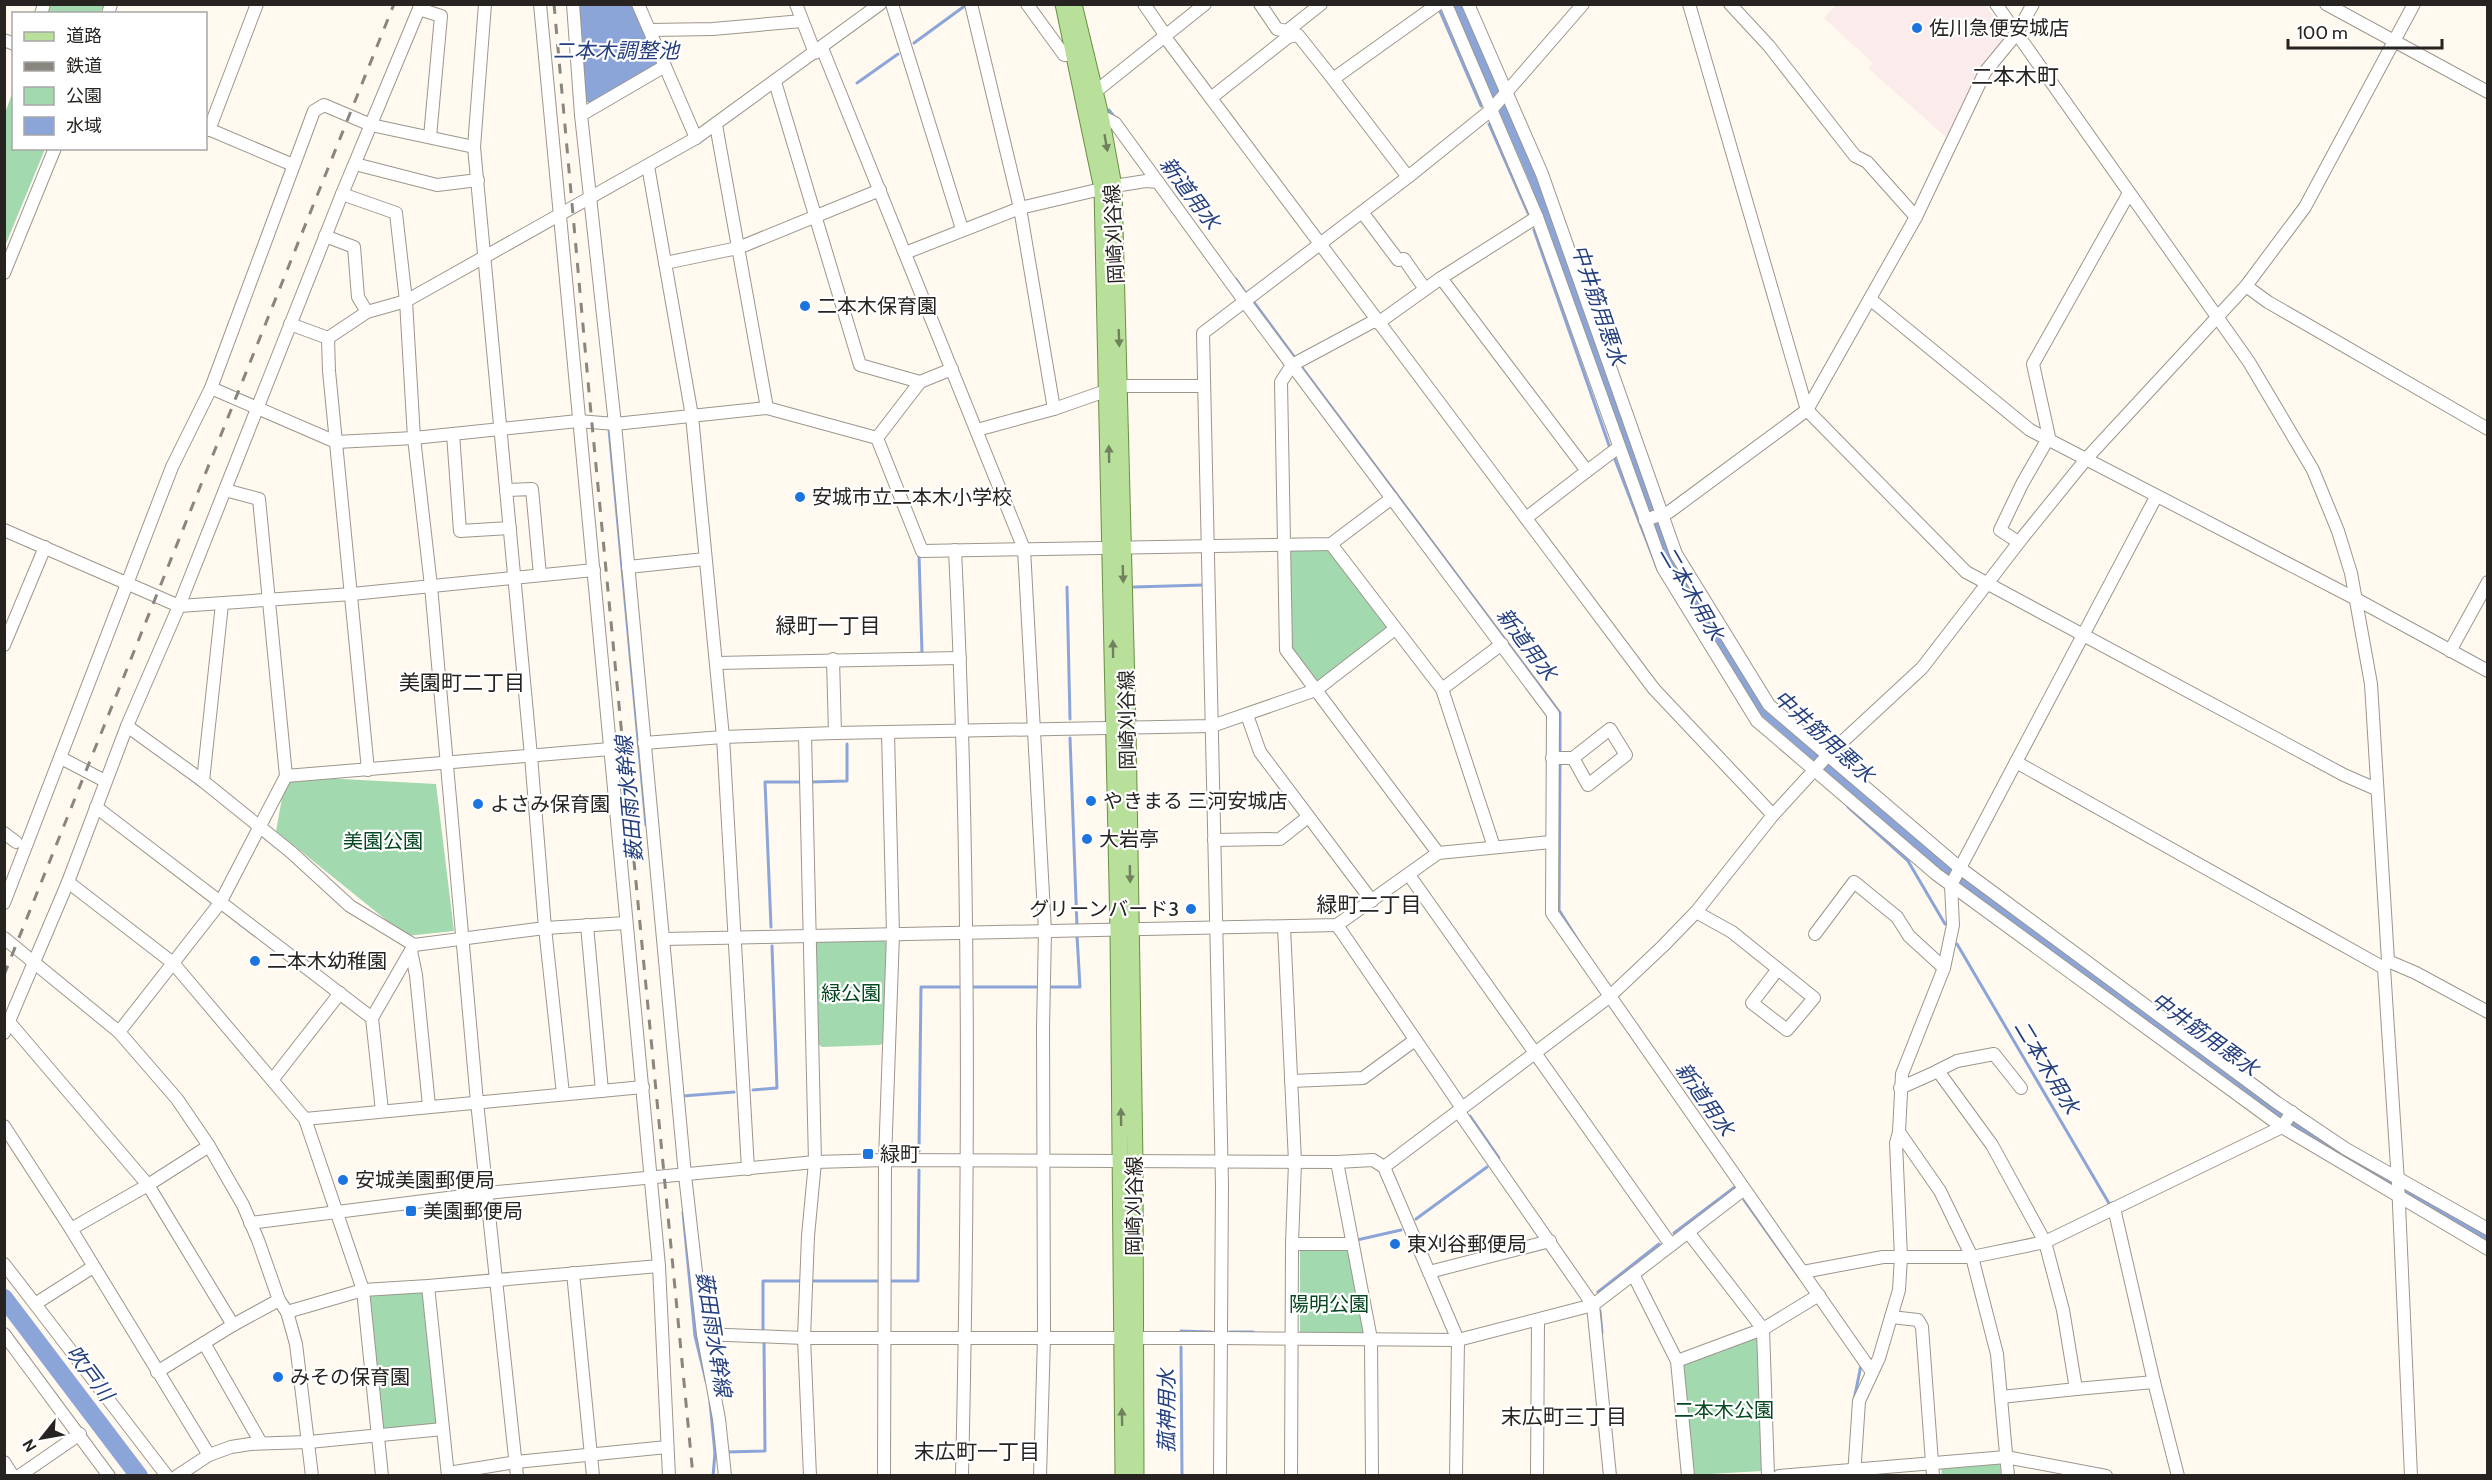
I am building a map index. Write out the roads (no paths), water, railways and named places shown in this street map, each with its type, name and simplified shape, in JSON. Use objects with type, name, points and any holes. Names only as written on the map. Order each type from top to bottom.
[{"type":"main road","name":"岡崎刈谷線","points":[[1063,4],[1108,187]]},
{"type":"main road","name":"岡崎刈谷線","points":[[1074,4],[1101,116],[1108,187],[1121,726],[1128,1162],[1127,1338],[1123,1476]]},
{"type":"main road","name":"岡崎刈谷線","points":[[1127,1338],[1136,1476]]},
{"type":"street","points":[[257,4],[207,129],[294,165]]},
{"type":"street","points":[[485,4],[474,147],[545,928],[563,1094]]},
{"type":"street","points":[[540,4],[659,1266],[669,1476]]},
{"type":"street","points":[[573,4],[581,115],[615,423],[685,1175],[704,1334],[719,1419],[725,1476]]},
{"type":"street","points":[[638,4],[696,138]]},
{"type":"street","points":[[796,4],[880,190],[1024,549],[1045,931],[1044,1337],[1040,1476]]},
{"type":"street","points":[[328,338],[367,312],[406,301],[696,138],[880,4]]},
{"type":"street","points":[[892,4],[962,229]]},
{"type":"street","points":[[971,4],[1020,208],[1054,409]]},
{"type":"street","points":[[1027,4],[1064,55],[1075,55]]},
{"type":"street","points":[[1144,4],[1165,37],[1377,322],[1654,689],[1773,815]]},
{"type":"street","points":[[1095,92],[1205,4]]},
{"type":"street","points":[[1260,4],[1277,29],[1298,35],[1408,177]]},
{"type":"street","points":[[1211,98],[1321,4]]},
{"type":"street","points":[[1333,79],[1438,4]]},
{"type":"street","points":[[1446,4],[1537,217],[1663,568],[1757,721],[1822,762],[1959,868],[2292,1112],[2487,1249]]},
{"type":"street","points":[[1467,4],[1542,174],[1676,554],[1769,705],[1822,762],[1951,885],[2282,1127],[2398,1187],[2487,1229]]},
{"type":"street","points":[[1220,1476],[1221,1161],[1203,333],[1408,177],[1491,110],[1583,4]]},
{"type":"street","points":[[1689,4],[1807,410],[1966,572],[2344,775],[2376,789]]},
{"type":"street","points":[[1730,4],[1769,46],[1855,156],[1867,162],[1916,217]]},
{"type":"street","points":[[1996,4],[2217,316],[2278,409],[2313,470],[2338,531],[2356,599],[2371,684],[2411,1476]]},
{"type":"street","points":[[1645,520],[1669,512],[1807,410],[1916,217],[1985,72],[2017,33],[2033,4]]},
{"type":"street","points":[[2326,4],[2487,92]]},
{"type":"street","points":[[1384,1167],[1609,997],[1696,912],[1773,815],[1822,762],[1922,668],[2018,542],[2087,458],[2246,286],[2305,207],[2414,4]]},
{"type":"street","points":[[233,1325],[148,1185],[7,1027],[68,882],[127,726],[179,606],[325,236],[420,7],[441,16],[430,137]]},
{"type":"street","points":[[650,30],[713,29],[802,21]]},
{"type":"street","points":[[581,115],[665,66]]},
{"type":"street","points":[[775,82],[860,365],[920,382]]},
{"type":"street","points":[[4,903],[172,467],[211,388],[314,111],[320,106],[330,107],[371,125],[474,147]]},
{"type":"street","points":[[1101,116],[1115,123],[1245,303],[1553,714],[1561,758],[1551,842],[1552,913],[1872,1372]]},
{"type":"street","points":[[716,125],[766,408]]},
{"type":"street","points":[[4,273],[54,150]]},
{"type":"street","points":[[355,164],[437,185],[478,180]]},
{"type":"street","points":[[648,166],[692,416],[717,663],[748,1169]]},
{"type":"street","points":[[905,253],[1020,208],[1108,187],[1146,181],[1158,182]]},
{"type":"street","points":[[665,263],[738,248],[880,190]]},
{"type":"street","points":[[2018,542],[2000,530],[2022,484],[2049,437],[2033,363],[2129,193]]},
{"type":"street","points":[[342,194],[396,213],[406,301],[414,438],[431,586],[477,1102],[517,1476]]},
{"type":"street","points":[[1362,212],[1398,260],[1404,259],[1425,289]]},
{"type":"street","points":[[1438,853],[1286,650],[1282,544],[1281,382],[1292,365],[1377,322],[1537,217]]},
{"type":"street","points":[[325,236],[354,247],[358,297],[367,312]]},
{"type":"street","points":[[1441,278],[1587,471]]},
{"type":"street","points":[[2246,286],[2268,303],[2487,429]]},
{"type":"street","points":[[1870,299],[2030,429],[2049,437],[2156,497],[2356,599],[2487,671]]},
{"type":"street","points":[[290,324],[328,338]]},
{"type":"street","points":[[328,338],[368,770]]},
{"type":"street","points":[[877,438],[920,382],[952,369]]},
{"type":"street","points":[[977,430],[1054,409],[1114,388],[1204,386]]},
{"type":"street","points":[[211,388],[336,442],[414,438],[578,421],[615,423],[766,408],[877,438]]},
{"type":"street","points":[[453,434],[460,531],[510,528]]},
{"type":"street","points":[[877,438],[922,551],[1331,544],[1392,498]]},
{"type":"street","points":[[1526,518],[1619,447]]},
{"type":"street","points":[[506,490],[532,489],[540,575]]},
{"type":"street","points":[[119,1032],[220,903],[286,776],[259,499],[225,490]]},
{"type":"street","points":[[1855,1473],[1859,1401],[1879,1358],[1899,1290],[1901,1257],[1896,1143],[1899,1132],[1902,1074],[1944,968],[1953,924],[1951,885],[2156,497]]},
{"type":"street","points":[[4,530],[179,606],[352,594],[594,570]]},
{"type":"street","points":[[1331,544],[1442,689],[1494,847]]},
{"type":"street","points":[[4,645],[45,547]]},
{"type":"street","points":[[955,550],[960,658],[966,933],[967,1160],[962,1476]]},
{"type":"street","points":[[628,567],[705,559]]},
{"type":"street","points":[[2450,651],[2487,582]]},
{"type":"street","points":[[203,781],[222,604]]},
{"type":"street","points":[[644,743],[723,737],[835,733],[1212,726],[1316,690],[1395,629]]},
{"type":"street","points":[[1442,689],[1502,644]]},
{"type":"street","points":[[717,663],[960,658]]},
{"type":"street","points":[[832,659],[835,733]]},
{"type":"street","points":[[1247,714],[1260,752],[1372,901]]},
{"type":"street","points":[[127,726],[203,781],[350,906],[412,948],[463,938],[545,928],[626,923]]},
{"type":"street","points":[[1610,729],[1626,755],[1588,785],[1561,758],[1610,729]]},
{"type":"street","points":[[884,1476],[885,1160],[893,934],[888,733]]},
{"type":"street","points":[[805,735],[815,1162],[808,1236],[804,1338],[810,1476]]},
{"type":"street","points":[[286,776],[610,749]]},
{"type":"street","points":[[61,758],[105,781]]},
{"type":"street","points":[[2016,762],[2386,964],[2416,973],[2487,1011]]},
{"type":"street","points":[[96,807],[372,1018]]},
{"type":"street","points":[[1214,840],[1280,839],[1308,817]]},
{"type":"street","points":[[4,833],[16,842]]},
{"type":"street","points":[[663,939],[1337,925],[1438,853],[1551,842]]},
{"type":"street","points":[[1409,874],[1671,1245]]},
{"type":"street","points":[[68,882],[173,963],[305,1119],[363,1290],[382,1476]]},
{"type":"street","points":[[1815,934],[1854,882],[1897,917],[1909,936],[1944,968]]},
{"type":"street","points":[[1696,912],[1732,932],[1778,969],[1814,998],[1787,1030],[1752,1003],[1778,969]]},
{"type":"street","points":[[587,925],[602,1091]]},
{"type":"street","points":[[1337,925],[1460,1105],[1461,1115],[1593,1305],[1610,1476]]},
{"type":"street","points":[[1284,927],[1294,1162],[1291,1476]]},
{"type":"street","points":[[4,938],[119,1032],[177,1099],[209,1146],[243,1205],[279,1300],[287,1312],[296,1344],[312,1476]]},
{"type":"street","points":[[382,1111],[372,1018],[412,948]]},
{"type":"street","points":[[412,948],[429,1106]]},
{"type":"street","points":[[273,1079],[340,993]]},
{"type":"street","points":[[1291,1081],[1363,1078],[1415,1040]]},
{"type":"street","points":[[1900,1088],[1957,1060],[1994,1054],[2021,1088]]},
{"type":"street","points":[[1937,1071],[1992,1145],[2045,1242],[2063,1310],[2076,1389]]},
{"type":"street","points":[[305,1119],[642,1088]]},
{"type":"street","points":[[1803,1272],[1883,1257],[1972,1257],[2045,1242],[2282,1127],[2292,1112]]},
{"type":"street","points":[[4,1126],[71,1229],[209,1455]]},
{"type":"street","points":[[1899,1132],[1940,1191],[1972,1257],[1997,1354],[2008,1476]]},
{"type":"street","points":[[71,1229],[148,1185],[209,1146]]},
{"type":"street","points":[[250,1223],[487,1193],[815,1162],[885,1160],[1337,1162],[1373,1160],[1384,1167],[1458,1341],[1456,1476]]},
{"type":"street","points":[[1337,1162],[1371,1340],[1372,1476]]},
{"type":"street","points":[[704,1334],[804,1338],[1044,1337],[1458,1341],[1593,1305],[1743,1190]]},
{"type":"street","points":[[2114,1208],[2178,1476]]},
{"type":"street","points":[[1688,1232],[1763,1329],[1768,1476]]},
{"type":"street","points":[[1429,1272],[1550,1241]]},
{"type":"street","points":[[1292,1244],[1352,1244]]},
{"type":"street","points":[[4,1264],[167,1476]]},
{"type":"street","points":[[287,1312],[363,1290],[659,1266]]},
{"type":"street","points":[[35,1304],[93,1267]]},
{"type":"street","points":[[573,1273],[593,1476]]},
{"type":"street","points":[[1633,1274],[1677,1361],[1688,1476]]},
{"type":"street","points":[[428,1286],[448,1474],[516,1462],[667,1447]]},
{"type":"street","points":[[1677,1361],[1763,1329],[1797,1312],[1819,1295]]},
{"type":"street","points":[[157,1372],[204,1342],[279,1300]]},
{"type":"street","points":[[1891,1317],[1918,1320],[1922,1328],[1933,1470]]},
{"type":"street","points":[[1537,1476],[1538,1321]]},
{"type":"street","points":[[4,1334],[109,1476]]},
{"type":"street","points":[[204,1342],[261,1443]]},
{"type":"street","points":[[2001,1397],[2154,1382]]},
{"type":"street","points":[[177,1476],[209,1455],[231,1447],[443,1429]]},
{"type":"street","points":[[19,1476],[80,1434]]},
{"type":"street","points":[[1779,1476],[1933,1470],[2006,1457],[2106,1476]]},
{"type":"street","points":[[4,1462],[13,1476]]},
{"type":"water","name":"二本木調整池","points":[[577,5],[633,5],[658,62],[657,66],[591,104],[586,101]]},
{"type":"waterway","name":"中井筋用悪水","points":[[1458,4],[1535,182],[1668,559],[1759,707],[1950,872],[2298,1127],[2488,1237]]},
{"type":"waterway","points":[[914,43],[966,5]]},
{"type":"waterway","name":"二本木用水","points":[[1439,9],[1481,106]]},
{"type":"waterway","points":[[857,83],[898,54]]},
{"type":"waterway","name":"新道用水","points":[[1109,110],[1115,118]]},
{"type":"waterway","name":"二本木用水","points":[[1489,124],[1528,213]]},
{"type":"waterway","name":"二本木用水","points":[[1534,230],[1610,448]]},
{"type":"waterway","name":"新道用水","points":[[1236,279],[1247,295]]},
{"type":"waterway","name":"新道用水","points":[[1253,301],[1295,358]]},
{"type":"waterway","name":"新道用水","points":[[1300,365],[1560,713],[1560,754]]},
{"type":"waterway","name":"薮田雨水幹線","points":[[609,429],[646,825]]},
{"type":"waterway","name":"二本木用水","points":[[1614,457],[1658,570]]},
{"type":"waterway","points":[[919,555],[922,653],[919,653]]},
{"type":"waterway","points":[[1134,587],[1203,585]]},
{"type":"waterway","points":[[1067,587],[1070,719]]},
{"type":"waterway","points":[[1070,738],[1077,927]]},
{"type":"waterway","points":[[811,782],[847,781],[847,744]]},
{"type":"waterway","name":"新道用水","points":[[1560,760],[1559,910],[1581,945]]},
{"type":"waterway","points":[[771,927],[765,782],[801,782]]},
{"type":"waterway","name":"二本木用水","points":[[1848,807],[1908,861],[1945,924]]},
{"type":"waterway","points":[[1048,987],[1080,987],[1077,936]]},
{"type":"waterway","name":"二本木用水","points":[[1957,944],[2110,1205]]},
{"type":"waterway","points":[[753,1090],[777,1088],[772,946]]},
{"type":"waterway","points":[[919,1151],[921,987],[959,987]]},
{"type":"waterway","points":[[971,987],[1040,987]]},
{"type":"waterway","points":[[683,1096],[734,1092]]},
{"type":"waterway","name":"菰神用水","points":[[1470,1116],[1499,1158]]},
{"type":"waterway","name":"菰神用水","points":[[1416,1219],[1487,1167]]},
{"type":"waterway","points":[[889,1281],[918,1281],[919,1170]]},
{"type":"waterway","points":[[1674,1233],[1735,1187]]},
{"type":"waterway","name":"新道用水","points":[[1744,1200],[1799,1277]]},
{"type":"waterway","name":"薮田雨水幹線","points":[[683,1212],[695,1336],[706,1381]]},
{"type":"waterway","name":"菰神用水","points":[[1357,1240],[1401,1230]]},
{"type":"waterway","points":[[1598,1292],[1659,1244]]},
{"type":"waterway","points":[[763,1331],[763,1281],[801,1281]]},
{"type":"waterway","points":[[810,1281],[880,1281]]},
{"type":"waterway","name":"吹戸川","points":[[4,1298],[139,1476]]},
{"type":"waterway","points":[[1600,1311],[1602,1333]]},
{"type":"waterway","name":"菰神用水","points":[[1181,1331],[1211,1332]]},
{"type":"waterway","name":"菰神用水","points":[[1230,1332],[1253,1332]]},
{"type":"waterway","points":[[727,1452],[765,1451],[764,1341]]},
{"type":"waterway","name":"菰神用水","points":[[1181,1347],[1182,1476]]},
{"type":"waterway","name":"新道用水","points":[[1854,1400],[1861,1365],[1859,1363]]},
{"type":"waterway","name":"薮田雨水幹線","points":[[710,1402],[715,1453]]},
{"type":"waterway","points":[[713,1476],[715,1453]]},
{"type":"railway","points":[[4,975],[394,4]]},
{"type":"railway","points":[[554,4],[693,1476]]},
{"type":"place","name":"佐川急便安城店","points":[[1917,28]]},
{"type":"place","name":"二本木保育園","points":[[805,306]]},
{"type":"place","name":"安城市立二本木小学校","points":[[800,497]]},
{"type":"place","name":"やきまる 三河安城店","points":[[1091,801]]},
{"type":"place","name":"よさみ保育園","points":[[478,804]]},
{"type":"place","name":"大岩亭","points":[[1087,839]]},
{"type":"place","name":"グリーンバード3","points":[[1191,909]]},
{"type":"place","name":"二本木幼稚園","points":[[255,961]]},
{"type":"place","name":"緑町","points":[[868,1154]]},
{"type":"place","name":"安城美園郵便局","points":[[343,1180]]},
{"type":"place","name":"美園郵便局","points":[[411,1211]]},
{"type":"place","name":"東刈谷郵便局","points":[[1395,1244]]},
{"type":"place","name":"みその保育園","points":[[278,1377]]},
{"type":"district","name":"二本木町","points":[[2015,76]]},
{"type":"district","name":"緑町一丁目","points":[[828,625]]},
{"type":"district","name":"美園町二丁目","points":[[462,682]]},
{"type":"district","name":"緑町二丁目","points":[[1369,904]]},
{"type":"district","name":"末広町三丁目","points":[[1564,1416]]},
{"type":"district","name":"末広町一丁目","points":[[977,1451]]},
{"type":"park label","name":"美園公園","points":[[383,841]]},
{"type":"park label","name":"緑公園","points":[[851,993]]},
{"type":"park label","name":"陽明公園","points":[[1329,1304]]},
{"type":"park label","name":"二本木公園","points":[[1724,1410]]}]
